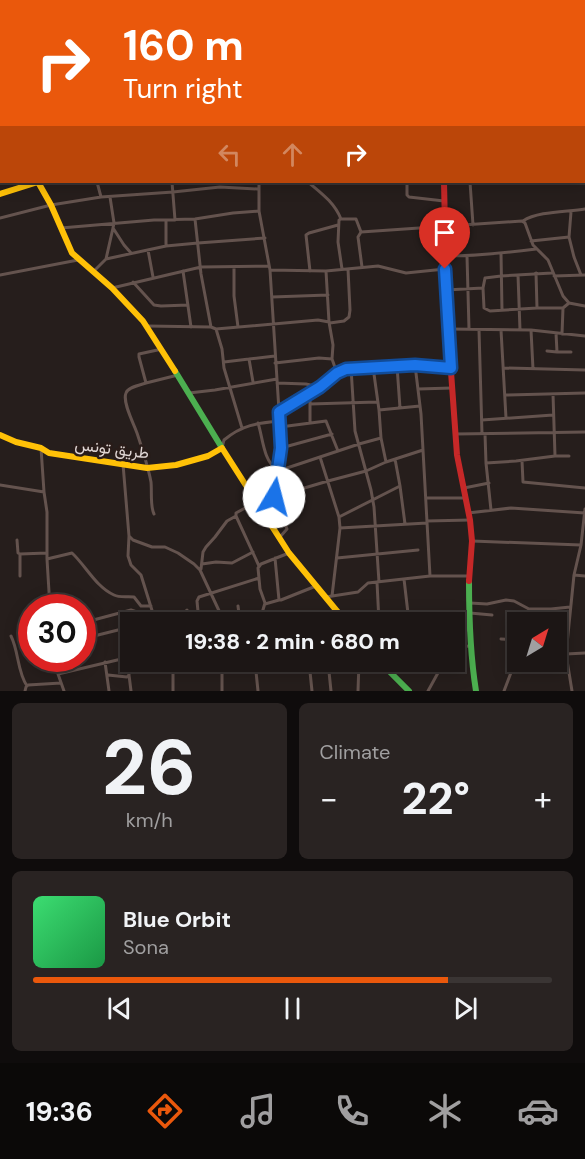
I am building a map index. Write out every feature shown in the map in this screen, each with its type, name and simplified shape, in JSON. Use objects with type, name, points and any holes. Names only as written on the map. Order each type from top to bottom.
[{"type":"street","points":[[0,194],[35,183]]},
{"type":"street","points":[[39,183],[51,205],[69,248],[78,260],[112,288],[147,326],[289,553],[316,586],[329,597],[339,612]]},
{"type":"street","points":[[97,183],[101,197]]},
{"type":"street","points":[[172,183],[175,220]]},
{"type":"street","points":[[222,183],[223,187]]},
{"type":"street","points":[[259,183],[259,211],[270,268],[280,421],[281,448],[274,497],[287,529],[279,538]]},
{"type":"street","points":[[309,183],[337,208],[341,219]]},
{"type":"street","points":[[407,183],[409,197],[444,201]]},
{"type":"street","points":[[444,183],[445,269],[455,434],[472,541],[469,630],[476,691]]},
{"type":"street","points":[[470,183],[473,225]]},
{"type":"street","points":[[0,218],[51,205],[101,197],[223,187],[258,189]]},
{"type":"street","points":[[106,259],[114,223],[110,197]]},
{"type":"street","points":[[361,232],[523,221],[539,215],[585,209]]},
{"type":"street","points":[[61,228],[195,219],[259,211]]},
{"type":"street","points":[[569,303],[563,308],[486,310],[483,288],[485,278],[536,273],[583,275],[574,257],[569,237],[571,212]]},
{"type":"street","points":[[195,219],[211,327]]},
{"type":"street","points":[[341,219],[338,225],[342,270]]},
{"type":"street","points":[[341,219],[356,219],[361,232]]},
{"type":"street","points":[[166,220],[166,246]]},
{"type":"street","points":[[523,221],[536,249],[548,260],[563,296],[569,303],[585,306]]},
{"type":"street","points":[[310,271],[306,234],[338,225]]},
{"type":"street","points":[[113,228],[131,253]]},
{"type":"street","points":[[361,232],[358,237],[362,267]]},
{"type":"street","points":[[531,241],[569,237]]},
{"type":"street","points":[[93,272],[106,259],[166,246],[265,238]]},
{"type":"street","points":[[445,255],[467,256],[536,249]]},
{"type":"street","points":[[148,250],[153,278]]},
{"type":"street","points":[[501,253],[502,310]]},
{"type":"street","points":[[467,256],[470,329]]},
{"type":"street","points":[[0,275],[78,260]]},
{"type":"street","points":[[112,288],[201,267],[326,271],[378,266],[406,273],[445,269]]},
{"type":"street","points":[[234,267],[234,296],[238,327]]},
{"type":"street","points":[[147,326],[216,329],[318,320],[344,321],[349,318],[350,310],[348,269]]},
{"type":"street","points":[[183,271],[191,327]]},
{"type":"street","points":[[326,271],[329,322],[333,345],[332,359],[337,373]]},
{"type":"street","points":[[536,273],[537,308]]},
{"type":"street","points":[[518,275],[519,330]]},
{"type":"street","points":[[133,282],[154,305],[188,305]]},
{"type":"street","points":[[446,290],[483,288]]},
{"type":"street","points":[[272,297],[328,295]]},
{"type":"street","points":[[562,334],[563,308]]},
{"type":"street","points":[[216,329],[242,428]]},
{"type":"street","points":[[448,329],[531,330],[585,336]]},
{"type":"street","points":[[479,330],[482,420],[491,510]]},
{"type":"street","points":[[501,330],[506,418]]},
{"type":"street","points":[[531,330],[533,369]]},
{"type":"street","points":[[556,333],[557,352]]},
{"type":"street","points":[[146,383],[138,355],[162,349]]},
{"type":"street","points":[[547,351],[571,352]]},
{"type":"street","points":[[223,362],[275,356]]},
{"type":"street","points":[[275,363],[319,358],[332,359]]},
{"type":"street","points":[[249,359],[253,382]]},
{"type":"street","points":[[279,412],[320,387],[337,373],[351,368],[415,365],[451,368]]},
{"type":"street","points":[[415,365],[420,406],[430,576]]},
{"type":"street","points":[[397,366],[400,408]]},
{"type":"street","points":[[373,367],[386,462]]},
{"type":"street","points":[[351,368],[355,431],[373,499],[380,612]]},
{"type":"street","points":[[504,368],[585,370]]},
{"type":"street","points":[[154,514],[151,508],[151,484],[125,396],[130,388],[178,375]]},
{"type":"street","points":[[189,393],[253,382],[277,381],[320,387]]},
{"type":"street","points":[[418,389],[453,388]]},
{"type":"street","points":[[310,393],[310,423]]},
{"type":"street","points":[[506,395],[585,393]]},
{"type":"street","points":[[553,394],[555,456]]},
{"type":"street","points":[[310,404],[378,402]]},
{"type":"street","points":[[379,410],[420,406]]},
{"type":"street","points":[[482,420],[553,415]]},
{"type":"street","points":[[222,448],[224,440],[242,428],[258,423],[280,421]]},
{"type":"street","points":[[280,427],[326,421],[338,451]]},
{"type":"street","points":[[258,423],[268,460],[278,471]]},
{"type":"street","points":[[455,434],[585,432]]},
{"type":"street","points":[[281,448],[332,434]]},
{"type":"street","name":"طريق تونس","points":[[0,435],[16,442],[41,448],[49,453],[147,468],[176,465],[208,456],[222,448]]},
{"type":"street","points":[[278,471],[381,438]]},
{"type":"street","points":[[41,448],[47,512],[49,594]]},
{"type":"street","points":[[220,612],[201,570],[203,552],[227,521],[236,516],[238,511],[274,497],[366,471],[423,450]]},
{"type":"street","points":[[486,463],[569,456]]},
{"type":"street","points":[[320,457],[339,517],[340,528],[329,597]]},
{"type":"street","points":[[395,459],[405,524]]},
{"type":"street","points":[[522,461],[523,482],[585,488]]},
{"type":"street","points":[[123,464],[129,536],[128,556],[131,565],[141,575],[153,612]]},
{"type":"street","points":[[463,488],[489,483]]},
{"type":"street","points":[[0,485],[44,492]]},
{"type":"street","points":[[339,517],[400,486]]},
{"type":"street","points":[[426,498],[465,498]]},
{"type":"street","points":[[468,513],[512,508],[585,513]]},
{"type":"street","points":[[567,642],[574,575],[581,545],[585,509]]},
{"type":"street","points":[[236,516],[259,566],[258,578],[265,604],[262,612]]},
{"type":"street","points":[[340,528],[470,520]]},
{"type":"street","points":[[129,536],[133,540],[152,547],[165,547],[201,570]]},
{"type":"street","points":[[17,540],[20,554],[20,576]]},
{"type":"street","points":[[472,541],[581,545]]},
{"type":"street","points":[[337,558],[418,550]]},
{"type":"street","points":[[202,564],[232,563],[253,552]]},
{"type":"street","points":[[20,554],[47,553]]},
{"type":"street","points":[[47,559],[72,553],[112,594],[117,597],[131,596],[141,606],[151,606]]},
{"type":"street","points":[[259,566],[289,553]]},
{"type":"street","points":[[275,558],[279,600]]},
{"type":"street","points":[[574,575],[585,576]]},
{"type":"street","points":[[329,597],[358,592],[366,584],[378,582],[430,576],[470,576]]},
{"type":"street","points":[[198,612],[198,598],[201,595],[258,578]]},
{"type":"street","points":[[404,579],[408,612]]},
{"type":"street","points":[[265,604],[316,586]]},
{"type":"street","points":[[470,603],[488,604],[506,600],[529,609],[570,607]]},
{"type":"street","points":[[238,606],[239,612]]},
{"type":"street","points":[[96,619],[120,613]]},
{"type":"street","points":[[470,613],[492,615]]},
{"type":"street","points":[[96,636],[120,630]]},
{"type":"street","points":[[10,636],[16,646],[22,679],[27,686]]},
{"type":"street","points":[[501,639],[507,639]]},
{"type":"street","points":[[465,646],[470,646]]},
{"type":"street","points":[[567,654],[585,653]]},
{"type":"street","points":[[64,691],[58,674],[120,659]]},
{"type":"street","points":[[567,660],[572,691]]},
{"type":"street","points":[[105,662],[109,691]]},
{"type":"street","points":[[129,672],[131,691]]},
{"type":"street","points":[[173,672],[173,691]]},
{"type":"street","points":[[222,672],[222,691]]},
{"type":"street","points":[[256,672],[258,691]]},
{"type":"street","points":[[310,672],[312,691]]},
{"type":"street","points":[[329,672],[332,691]]},
{"type":"street","points":[[358,691],[359,672]]},
{"type":"street","points":[[390,672],[409,691]]},
{"type":"street","points":[[428,691],[438,672]]},
{"type":"street","points":[[504,691],[511,672]]},
{"type":"street","points":[[108,675],[127,677],[129,675]]},
{"type":"street","points":[[27,686],[61,683]]},
{"type":"street","points":[[25,691],[27,686]]},
{"type":"traffic: fast","points":[[175,371],[222,448]]},
{"type":"traffic: fast","points":[[469,581],[470,636],[476,691]]},
{"type":"traffic: fast","points":[[390,672],[409,691]]},
{"type":"traffic: slow","points":[[0,194],[35,183]]},
{"type":"traffic: slow","points":[[39,183],[72,253],[112,288],[143,321],[175,371]]},
{"type":"traffic: slow","points":[[0,435],[16,442],[41,448],[49,453],[147,468],[176,465],[208,456],[222,448],[289,553],[338,612]]},
{"type":"traffic: jam","points":[[444,183],[447,316],[457,455],[472,541],[469,581]]},
{"type":"route","points":[[274,497],[281,448],[279,412],[346,369],[415,365],[451,368],[445,269]]}]
